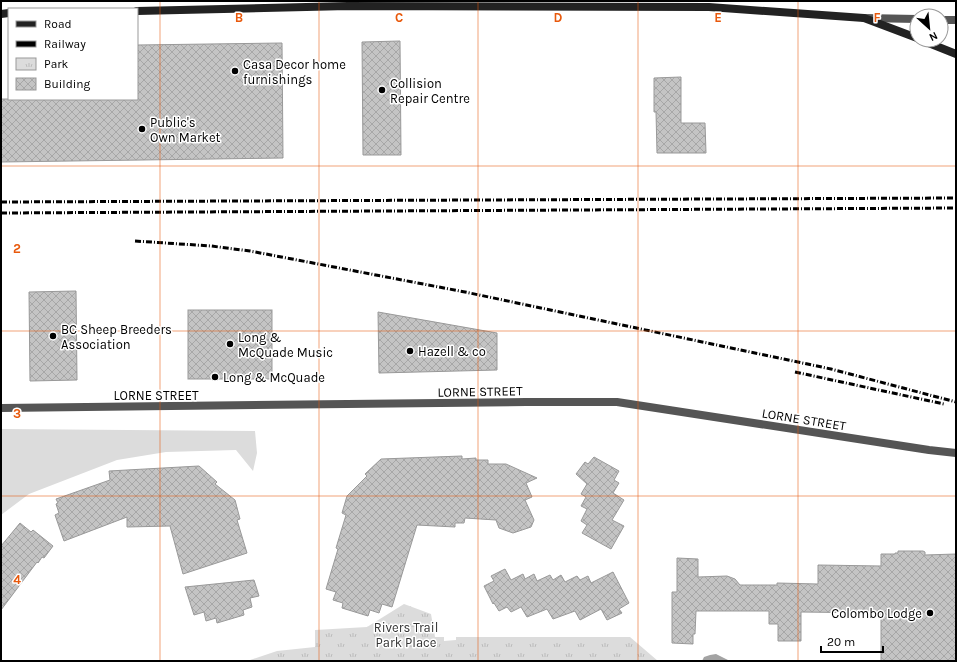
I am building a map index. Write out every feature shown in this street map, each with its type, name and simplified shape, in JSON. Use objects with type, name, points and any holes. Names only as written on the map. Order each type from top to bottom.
[{"type":"main road","points":[[348,6],[358,1]]},
{"type":"main road","points":[[138,11],[348,6],[709,7],[864,18],[909,35]]},
{"type":"main road","points":[[941,48],[956,54]]},
{"type":"street","points":[[864,18],[909,19]]},
{"type":"street","name":"LORNE STREET","points":[[1,408],[617,402],[956,453]]},
{"type":"green space","points":[[1,429],[255,431],[257,453],[253,471],[236,450],[166,452],[117,460],[29,494],[1,515]]},
{"type":"green space","name":"Rivers Trail Park Place","points":[[404,604],[431,614],[435,637],[444,637],[444,641],[456,640],[456,637],[630,637],[658,661],[247,661],[277,651],[315,647],[315,630],[367,627]]},
{"type":"shaded area","points":[[716,654],[728,660],[736,661],[702,661],[704,657]]},
{"type":"building","points":[[400,41],[401,155],[363,155],[362,42]]},
{"type":"building","name":"Public's Own Market","points":[[282,43],[283,158],[1,162],[1,99],[138,100],[138,45]]},
{"type":"building","points":[[681,77],[681,123],[705,123],[706,153],[657,153],[656,112],[654,112],[654,78]]},
{"type":"building","name":"BC Sheep Breeders Association","points":[[76,291],[77,380],[30,381],[29,292]]},
{"type":"building","name":"Long & McQuade Music","points":[[188,310],[272,310],[272,379],[188,379]]},
{"type":"building","points":[[378,312],[497,333],[497,370],[379,373]]},
{"type":"building","points":[[462,456],[462,459],[476,458],[476,460],[488,460],[488,464],[506,464],[537,478],[526,483],[532,497],[525,500],[534,520],[531,527],[513,533],[499,528],[496,520],[465,518],[464,523],[455,523],[455,527],[417,525],[392,607],[382,604],[379,613],[370,610],[368,616],[342,608],[343,603],[333,600],[336,592],[326,589],[346,515],[342,513],[347,496],[367,476],[365,474],[381,459]]},
{"type":"building","points":[[594,457],[619,471],[614,480],[619,483],[613,493],[624,500],[612,520],[624,526],[611,549],[582,533],[587,525],[581,521],[587,509],[581,506],[586,497],[581,494],[587,484],[576,474],[585,462],[588,464]]},
{"type":"building","points":[[199,466],[217,482],[215,484],[235,500],[240,519],[237,520],[247,553],[183,574],[170,526],[127,527],[127,517],[64,541],[55,515],[59,513],[56,499],[110,480],[109,471]]},
{"type":"building","points":[[20,523],[31,532],[33,530],[53,546],[44,558],[42,557],[38,563],[37,562],[1,610],[1,546]]},
{"type":"building","points":[[898,551],[923,551],[925,552],[925,555],[956,554],[956,661],[881,661],[881,613],[801,612],[801,641],[778,641],[778,624],[769,624],[769,611],[696,611],[693,644],[672,643],[672,592],[677,592],[677,558],[698,559],[698,577],[727,576],[735,579],[740,585],[777,585],[777,583],[818,584],[818,565],[881,566],[881,554],[895,554],[898,553]]},
{"type":"building","points":[[505,569],[511,580],[523,574],[525,579],[534,574],[537,581],[550,575],[553,580],[561,575],[565,582],[577,576],[580,580],[588,576],[591,583],[613,572],[629,603],[619,609],[622,613],[607,620],[601,609],[580,620],[575,611],[553,619],[547,609],[527,617],[521,607],[511,612],[507,607],[499,611],[494,603],[493,604],[484,586],[494,581],[491,576]]},
{"type":"building","points":[[254,580],[259,596],[250,598],[252,607],[243,610],[244,615],[217,623],[216,618],[206,621],[204,612],[194,615],[185,587]]},
{"type":"railway","points":[[1,202],[956,198]]},
{"type":"railway","points":[[1,213],[956,208]]},
{"type":"railway","points":[[135,241],[211,246],[250,251],[465,292],[831,369],[956,402]]},
{"type":"railway","points":[[795,372],[944,404]]},
{"type":"place","name":"Casa Decor home furnishings","points":[[235,71]]},
{"type":"place","name":"Collision Repair Centre","points":[[382,90]]},
{"type":"place","name":"Public's Own Market","points":[[142,129]]},
{"type":"place","name":"BC Sheep Breeders Association","points":[[53,336]]},
{"type":"place","name":"Long & McQuade Music","points":[[230,344]]},
{"type":"place","name":"Hazell & co","points":[[410,351]]},
{"type":"place","name":"Long & McQuade","points":[[215,377]]},
{"type":"place","name":"Colombo Lodge","points":[[930,613]]}]
